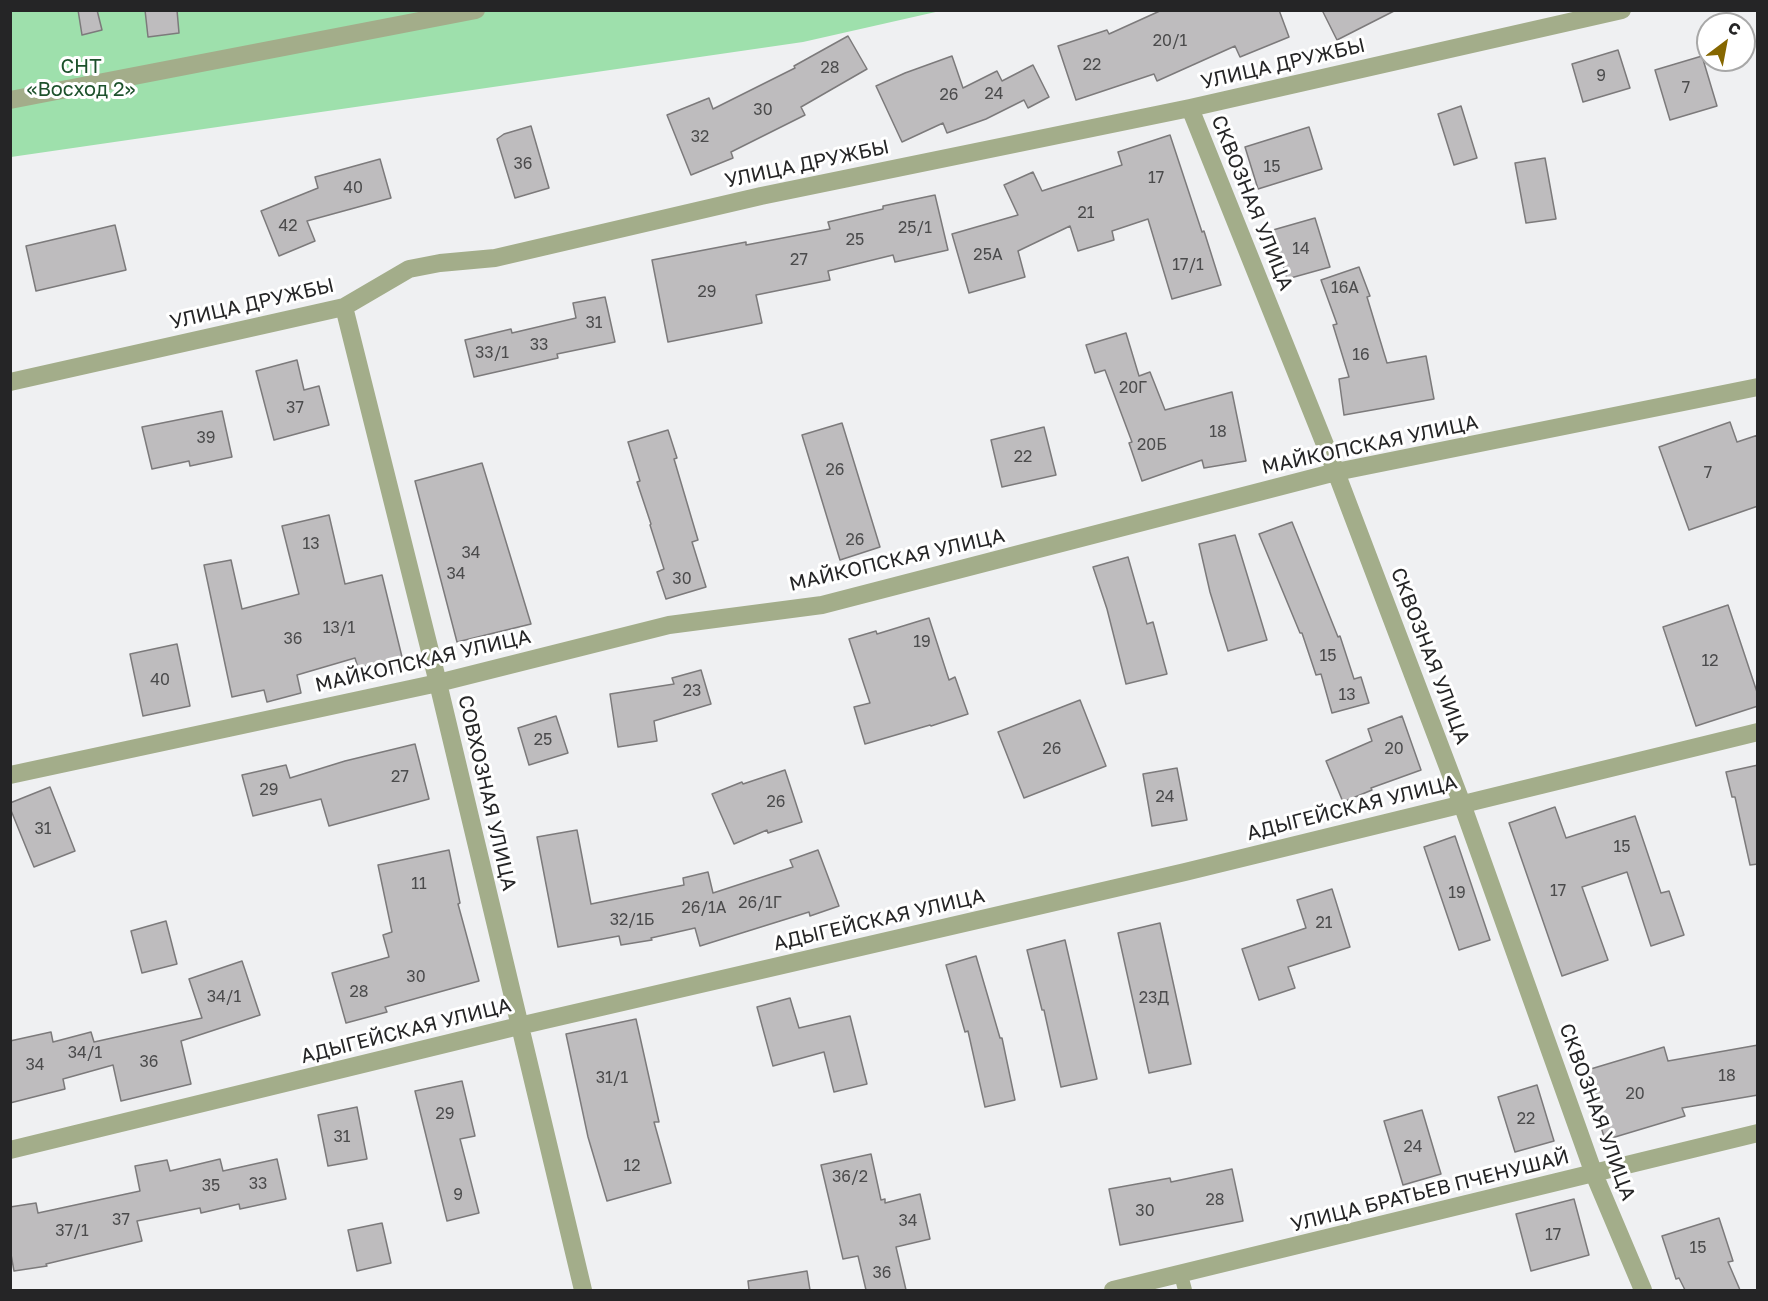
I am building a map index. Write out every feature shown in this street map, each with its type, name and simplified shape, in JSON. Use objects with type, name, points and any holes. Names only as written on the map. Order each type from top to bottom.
[{"type":"street","points":[[10,100],[476,10]]},
{"type":"street","name":"УЛИЦА ДРУЖБЫ","points":[[10,382],[344,306],[409,269],[440,262],[495,258],[761,196],[1190,108],[1622,10]]},
{"type":"street","name":"СКВОЗНАЯ УЛИЦА","points":[[1190,108],[1336,472],[1462,804],[1594,1174],[1643,1290]]},
{"type":"street","name":"СОВХОЗНАЯ УЛИЦА","points":[[344,306],[438,683],[583,1290]]},
{"type":"street","name":"МАЙКОПСКАЯ УЛИЦА","points":[[10,774],[438,683],[669,625],[822,605],[1336,472],[1758,387]]},
{"type":"street","name":"АДЫГЕЙСКАЯ УЛИЦА","points":[[10,1150],[519,1026],[1185,872],[1758,732]]},
{"type":"street","name":"УЛИЦА БРАТЬЕВ ПЧЕНУШАЙ","points":[[1113,1290],[1183,1283],[1758,1133]]},
{"type":"green space","name":"СНТ «Восход 2»","points":[[10,11],[940,11],[803,42],[11,157]]},
{"type":"building","points":[[78,10],[97,10],[102,30],[82,35]]},
{"type":"building","points":[[145,10],[177,10],[179,33],[148,37]]},
{"type":"building","points":[[1162,10],[1279,10],[1289,37],[1240,57],[1235,46],[1157,81],[1154,74],[1076,100],[1058,46],[1107,30],[1109,34]]},
{"type":"building","points":[[1322,10],[1396,10],[1337,40]]},
{"type":"building","points":[[848,36],[867,69],[801,107],[805,115],[731,152],[733,158],[691,175],[667,115],[709,98],[713,109],[795,68],[794,66]]},
{"type":"building","points":[[1618,50],[1630,88],[1583,102],[1572,64]]},
{"type":"building","points":[[952,56],[963,88],[997,71],[1002,81],[1033,65],[1049,97],[1028,108],[1024,100],[986,119],[947,133],[943,123],[902,142],[876,86]]},
{"type":"building","points":[[1696,58],[1696,72],[1707,72],[1717,106],[1670,120],[1655,70]]},
{"type":"building","points":[[1461,106],[1477,158],[1454,165],[1438,114]]},
{"type":"building","points":[[531,126],[549,188],[515,198],[497,139],[504,134]]},
{"type":"building","points":[[1309,127],[1322,169],[1258,189],[1245,147]]},
{"type":"building","points":[[1170,135],[1221,285],[1172,299],[1148,219],[1112,231],[1114,240],[1078,251],[1070,226],[1018,251],[1025,277],[969,293],[952,234],[1018,215],[1004,185],[1033,172],[1042,191],[1122,165],[1118,152]]},
{"type":"building","points":[[1545,158],[1556,219],[1526,223],[1515,163]]},
{"type":"building","points":[[380,159],[391,198],[307,221],[315,241],[279,256],[261,211],[318,188],[315,177]]},
{"type":"building","points":[[935,195],[948,250],[895,262],[893,255],[828,271],[830,280],[756,295],[762,323],[668,342],[652,260],[830,229],[828,222],[883,209],[883,206]]},
{"type":"building","points":[[1315,218],[1330,267],[1287,279],[1273,230]]},
{"type":"building","points":[[115,225],[126,270],[36,291],[26,246]]},
{"type":"building","points":[[1359,267],[1370,296],[1367,297],[1387,363],[1426,356],[1434,399],[1344,415],[1339,379],[1349,377],[1333,325],[1337,324],[1321,280]]},
{"type":"building","points":[[605,297],[615,342],[557,354],[558,358],[474,377],[465,340],[511,329],[512,333],[576,318],[573,303]]},
{"type":"building","points":[[1126,333],[1139,376],[1150,372],[1165,410],[1232,392],[1246,461],[1204,468],[1202,460],[1142,481],[1129,443],[1132,442],[1105,370],[1095,373],[1086,345]]},
{"type":"building","points":[[297,360],[304,390],[319,386],[329,425],[274,440],[256,371]]},
{"type":"building","points":[[222,411],[232,457],[190,466],[189,461],[152,469],[142,427]]},
{"type":"building","points":[[1730,422],[1737,442],[1758,435],[1758,506],[1689,530],[1659,447]]},
{"type":"building","points":[[842,423],[880,547],[840,560],[802,435]]},
{"type":"building","points":[[1044,427],[1056,475],[1002,487],[991,440]]},
{"type":"building","points":[[668,430],[677,458],[674,459],[698,540],[692,542],[706,587],[666,599],[657,572],[664,569],[637,482],[640,481],[628,442]]},
{"type":"building","points":[[482,463],[531,624],[457,642],[415,481]]},
{"type":"building","points":[[329,515],[345,584],[382,575],[402,657],[358,668],[355,658],[297,675],[301,693],[267,702],[264,690],[232,697],[204,565],[231,560],[242,609],[299,594],[282,526]]},
{"type":"building","points":[[1292,522],[1338,637],[1340,636],[1354,679],[1361,677],[1369,703],[1332,713],[1321,674],[1316,675],[1302,633],[1300,633],[1259,534]]},
{"type":"building","points":[[1235,535],[1267,640],[1228,651],[1210,592],[1199,544]]},
{"type":"building","points":[[1128,557],[1147,624],[1153,622],[1167,674],[1126,684],[1107,609],[1093,567]]},
{"type":"building","points":[[1728,605],[1758,695],[1758,706],[1696,726],[1663,627]]},
{"type":"building","points":[[929,618],[949,680],[955,677],[968,714],[865,744],[854,707],[870,703],[849,639],[876,631],[877,634]]},
{"type":"building","points":[[177,644],[190,706],[143,716],[130,654]]},
{"type":"building","points":[[701,670],[711,704],[654,721],[657,741],[618,747],[610,694],[674,684],[672,678]]},
{"type":"building","points":[[1080,700],[1106,766],[1024,798],[998,732]]},
{"type":"building","points":[[556,716],[568,753],[529,765],[518,728]]},
{"type":"building","points":[[1402,716],[1421,770],[1371,788],[1372,790],[1343,802],[1326,761],[1372,741],[1368,729]]},
{"type":"building","points":[[415,744],[429,799],[329,826],[321,799],[253,816],[242,775],[286,765],[290,778],[345,761]]},
{"type":"building","points":[[1758,765],[1758,864],[1750,865],[1735,797],[1732,797],[1726,772]]},
{"type":"building","points":[[1177,768],[1187,820],[1152,826],[1143,774]]},
{"type":"building","points":[[785,770],[802,822],[768,833],[767,830],[734,844],[712,794],[742,782],[743,784]]},
{"type":"building","points":[[50,787],[75,851],[34,867],[10,803]]},
{"type":"building","points":[[1555,807],[1566,838],[1635,816],[1661,893],[1669,891],[1684,935],[1651,946],[1627,872],[1582,887],[1608,960],[1562,976],[1509,823]]},
{"type":"building","points":[[577,830],[591,904],[684,885],[683,878],[708,872],[713,893],[793,867],[790,860],[818,850],[839,906],[810,916],[809,912],[700,946],[695,928],[651,938],[652,940],[621,945],[619,936],[558,947],[537,837]]},
{"type":"building","points":[[1455,836],[1490,940],[1459,950],[1424,847]]},
{"type":"building","points":[[449,850],[460,903],[458,904],[479,981],[385,1007],[387,1012],[346,1023],[332,973],[389,957],[383,935],[392,932],[378,865]]},
{"type":"building","points":[[1332,889],[1350,947],[1288,967],[1295,988],[1259,1000],[1242,949],[1306,928],[1297,900]]},
{"type":"building","points":[[166,921],[177,964],[142,973],[131,931]]},
{"type":"building","points":[[1160,923],[1191,1064],[1149,1073],[1118,933]]},
{"type":"building","points":[[1065,940],[1097,1079],[1061,1087],[1044,1010],[1042,1010],[1027,950]]},
{"type":"building","points":[[976,956],[1000,1038],[1002,1038],[1015,1100],[985,1107],[968,1031],[965,1032],[946,965]]},
{"type":"building","points":[[242,961],[260,1015],[181,1041],[191,1084],[121,1101],[113,1065],[63,1079],[65,1089],[10,1103],[10,1041],[51,1032],[53,1042],[91,1032],[94,1042],[202,1018],[189,979]]},
{"type":"building","points":[[790,998],[799,1028],[850,1016],[867,1084],[834,1092],[824,1052],[773,1066],[757,1007]]},
{"type":"building","points":[[636,1019],[659,1122],[654,1122],[671,1183],[607,1201],[588,1137],[566,1034]]},
{"type":"building","points":[[1758,1045],[1758,1095],[1682,1108],[1685,1116],[1605,1140],[1584,1071],[1664,1047],[1668,1061]]},
{"type":"building","points":[[462,1081],[475,1136],[460,1139],[479,1213],[447,1221],[415,1091]]},
{"type":"building","points":[[1537,1085],[1554,1141],[1515,1152],[1498,1097]]},
{"type":"building","points":[[357,1107],[367,1159],[328,1166],[318,1115]]},
{"type":"building","points":[[1422,1110],[1441,1174],[1403,1185],[1384,1121]]},
{"type":"building","points":[[871,1154],[881,1200],[885,1199],[885,1203],[920,1194],[930,1239],[896,1247],[906,1290],[866,1290],[858,1256],[843,1259],[821,1165]]},
{"type":"building","points":[[220,1159],[223,1171],[277,1159],[286,1199],[240,1209],[239,1204],[201,1213],[200,1208],[137,1221],[142,1241],[46,1264],[47,1266],[14,1271],[10,1249],[10,1207],[36,1203],[38,1213],[140,1191],[135,1166],[167,1160],[170,1171]]},
{"type":"building","points":[[1232,1169],[1243,1221],[1120,1245],[1109,1189],[1170,1178],[1171,1182]]},
{"type":"building","points":[[1574,1199],[1589,1255],[1531,1271],[1516,1214]]},
{"type":"building","points":[[1719,1218],[1733,1261],[1728,1262],[1740,1290],[1685,1290],[1679,1278],[1676,1279],[1662,1236]]},
{"type":"building","points":[[382,1223],[391,1263],[357,1271],[348,1230]]},
{"type":"building","points":[[807,1271],[810,1290],[749,1290],[748,1281]]}]
